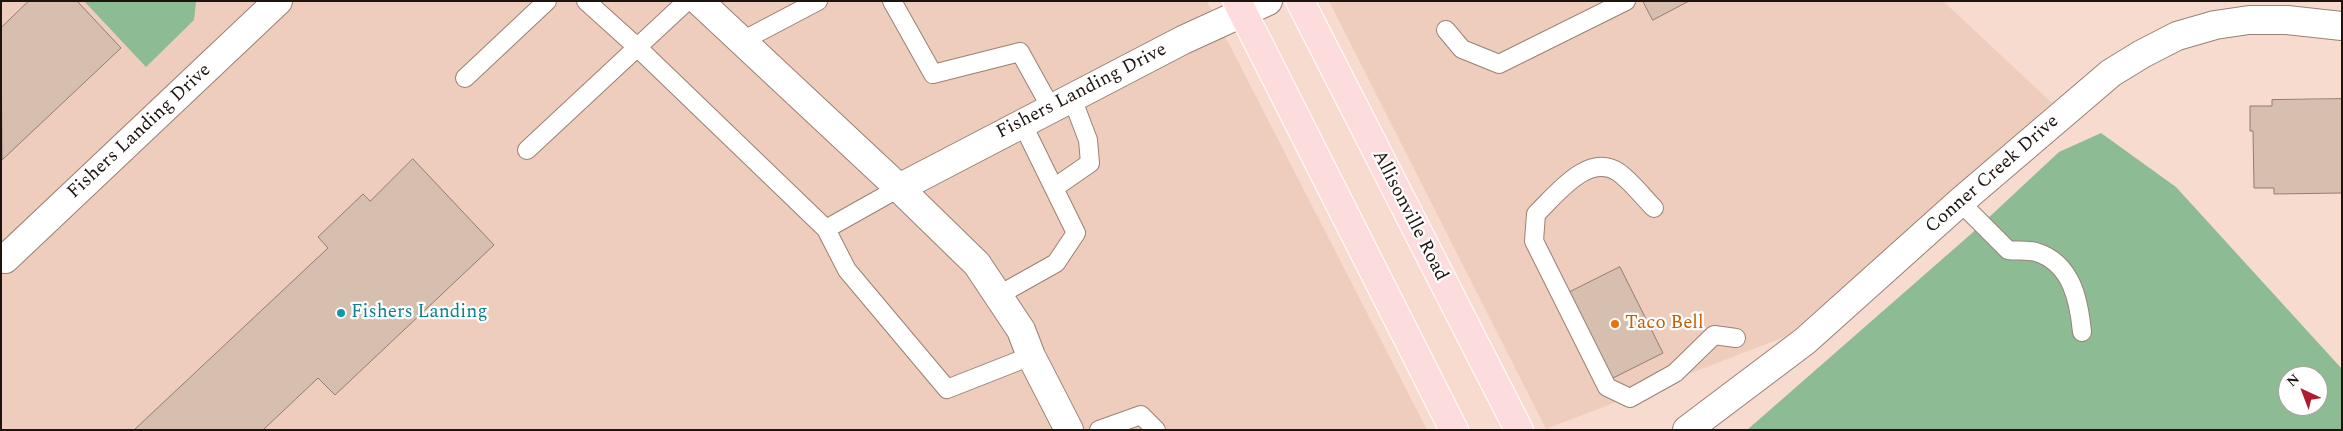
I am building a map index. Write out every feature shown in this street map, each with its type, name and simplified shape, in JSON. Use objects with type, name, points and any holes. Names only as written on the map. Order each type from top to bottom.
[{"type":"main road","name":"Allisonville Road","points":[[1300,1],[1519,430]]},
{"type":"main road","points":[[1240,7],[1294,118],[1454,430]]},
{"type":"street","name":"Fishers Landing Drive","points":[[1,256],[4,260],[278,1]]},
{"type":"street","points":[[699,1],[899,188],[977,264],[1021,330],[1031,356],[1069,430]]},
{"type":"street","name":"Fishers Landing Drive","points":[[899,188],[1183,40],[1240,7],[1268,1]]},
{"type":"street","name":"Conner Creek Drive","points":[[1687,430],[1805,341],[1960,202],[2111,73],[2177,36],[2215,26],[2249,20],[2287,20],[2342,26]]},
{"type":"lane","points":[[465,78],[547,1]]},
{"type":"lane","points":[[586,1],[637,47],[826,229],[847,270],[947,390],[1031,356]]},
{"type":"lane","points":[[527,150],[687,1]]},
{"type":"lane","points":[[742,41],[818,1]]},
{"type":"lane","points":[[892,1],[933,74],[1020,52],[1062,103],[1088,140],[1090,164],[1054,188]]},
{"type":"lane","points":[[1446,30],[1462,49],[1499,64],[1626,1]]},
{"type":"lane","points":[[999,295],[1056,263],[1076,233],[1022,123]]},
{"type":"lane","points":[[1654,208],[1618,172],[1595,167],[1577,174],[1536,214],[1534,241],[1607,387],[1630,398],[1675,373],[1714,335],[1736,338]]},
{"type":"lane","points":[[826,229],[899,188]]},
{"type":"lane","points":[[1960,202],[2008,250],[2036,252],[2056,263],[2073,284],[2080,307],[2082,332]]},
{"type":"lane","points":[[1099,430],[1141,415],[1156,430]]},
{"type":"shaded area","points":[[1,1],[1207,1],[1427,430],[1,430]]},
{"type":"shaded area","points":[[1329,1],[1943,1],[2052,103],[1787,336],[1546,429]]},
{"type":"green space","points":[[84,1],[196,2],[194,20],[146,67]]},
{"type":"green space","points":[[2101,133],[2176,187],[2342,369],[2342,430],[1747,430],[1971,234],[2059,152]]},
{"type":"building","points":[[29,1],[77,1],[121,48],[2,160],[1,28]]},
{"type":"building","points":[[1643,1],[1689,1],[1653,20]]},
{"type":"building","points":[[2342,99],[2342,193],[2274,194],[2274,188],[2254,188],[2253,131],[2250,131],[2250,106],[2272,106],[2272,100]]},
{"type":"building","name":"Fishers Landing","points":[[413,159],[494,245],[335,395],[318,378],[263,430],[134,430],[328,248],[318,237],[363,194],[370,201]]},
{"type":"building","name":"Taco Bell","points":[[1620,267],[1663,353],[1609,380],[1566,294]]},
{"type":"place","name":"Fishers Landing","points":[[341,313]]},
{"type":"place","name":"Taco Bell","points":[[1615,324]]}]
